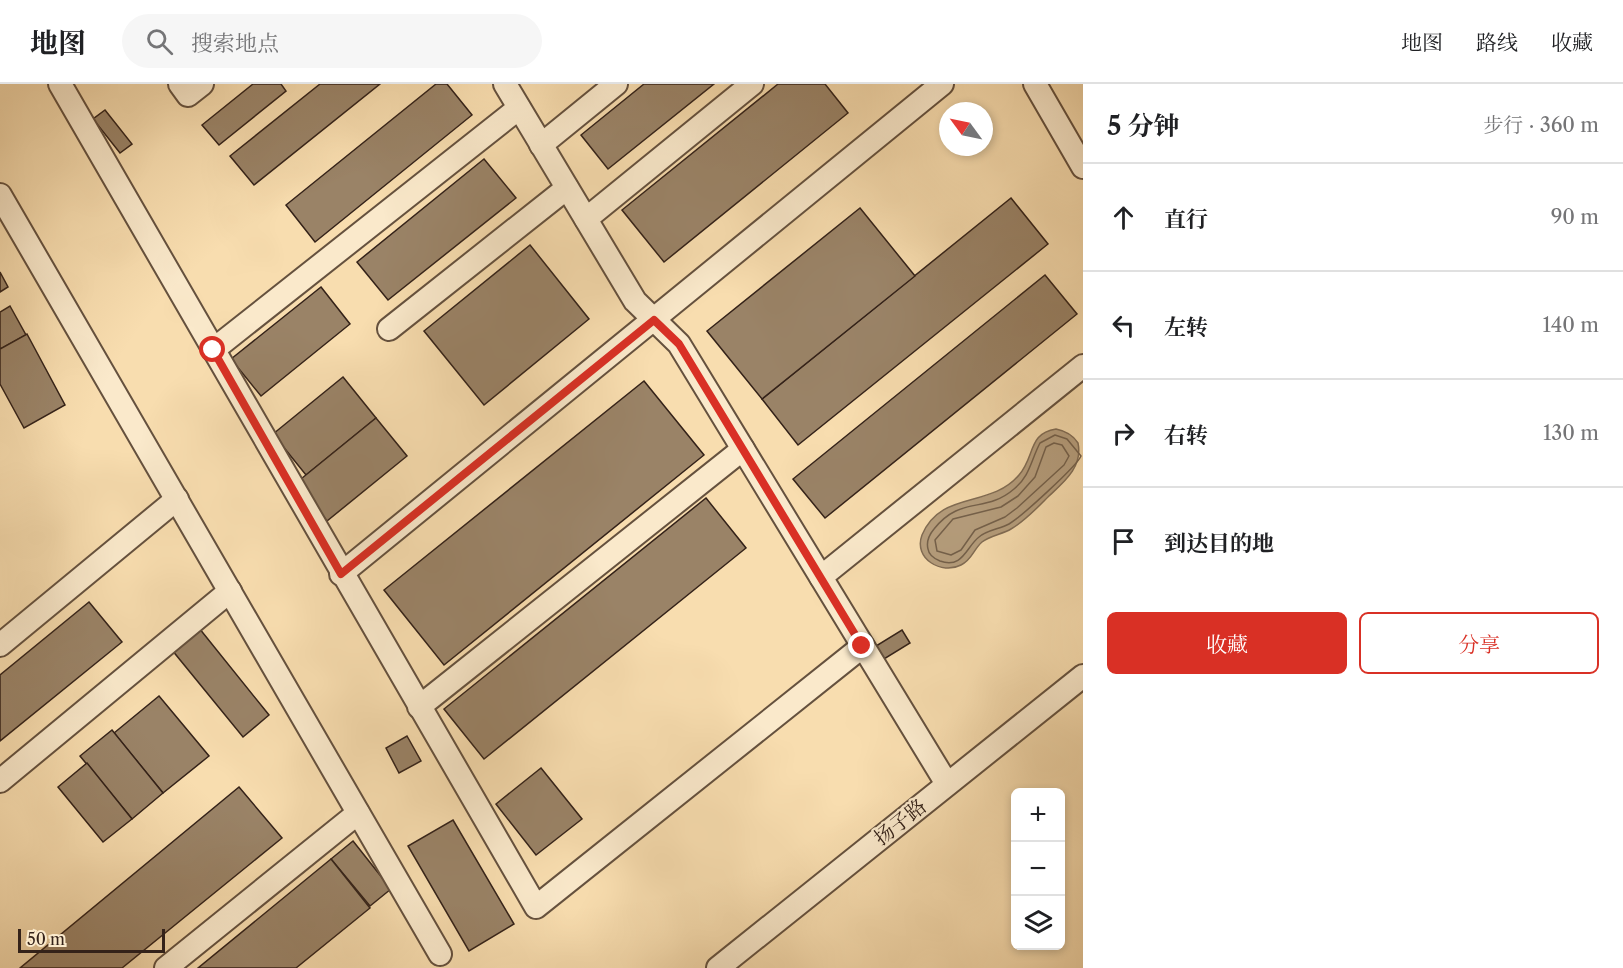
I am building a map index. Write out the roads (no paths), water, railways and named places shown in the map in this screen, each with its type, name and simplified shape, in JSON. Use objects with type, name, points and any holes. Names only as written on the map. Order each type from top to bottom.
[{"type":"street","points":[[60,84],[341,574],[536,907],[862,646]]},
{"type":"street","points":[[180,84],[188,95],[202,84]]},
{"type":"street","points":[[505,84],[635,301],[679,344],[947,784]]},
{"type":"street","points":[[541,145],[616,84]]},
{"type":"street","points":[[586,219],[752,84]]},
{"type":"street","points":[[341,574],[941,84]]},
{"type":"street","points":[[1035,84],[1083,167]]},
{"type":"street","points":[[213,350],[519,108]]},
{"type":"street","points":[[389,329],[567,188]]},
{"type":"street","points":[[0,195],[440,954]]},
{"type":"street","points":[[822,577],[1083,366]]},
{"type":"street","points":[[419,707],[743,449]]},
{"type":"street","points":[[0,645],[177,500]]},
{"type":"street","points":[[0,781],[230,591]]},
{"type":"street","name":"扬子路","points":[[718,968],[1083,676]]},
{"type":"street","points":[[166,968],[358,813]]},
{"type":"water","points":[[1056,429],[1074,438],[1078,443],[1079,452],[1075,467],[1061,485],[1016,526],[982,542],[961,565],[946,568],[931,563],[925,558],[920,544],[930,521],[941,511],[953,505],[994,492],[1007,485],[1024,468],[1041,435]]}]
